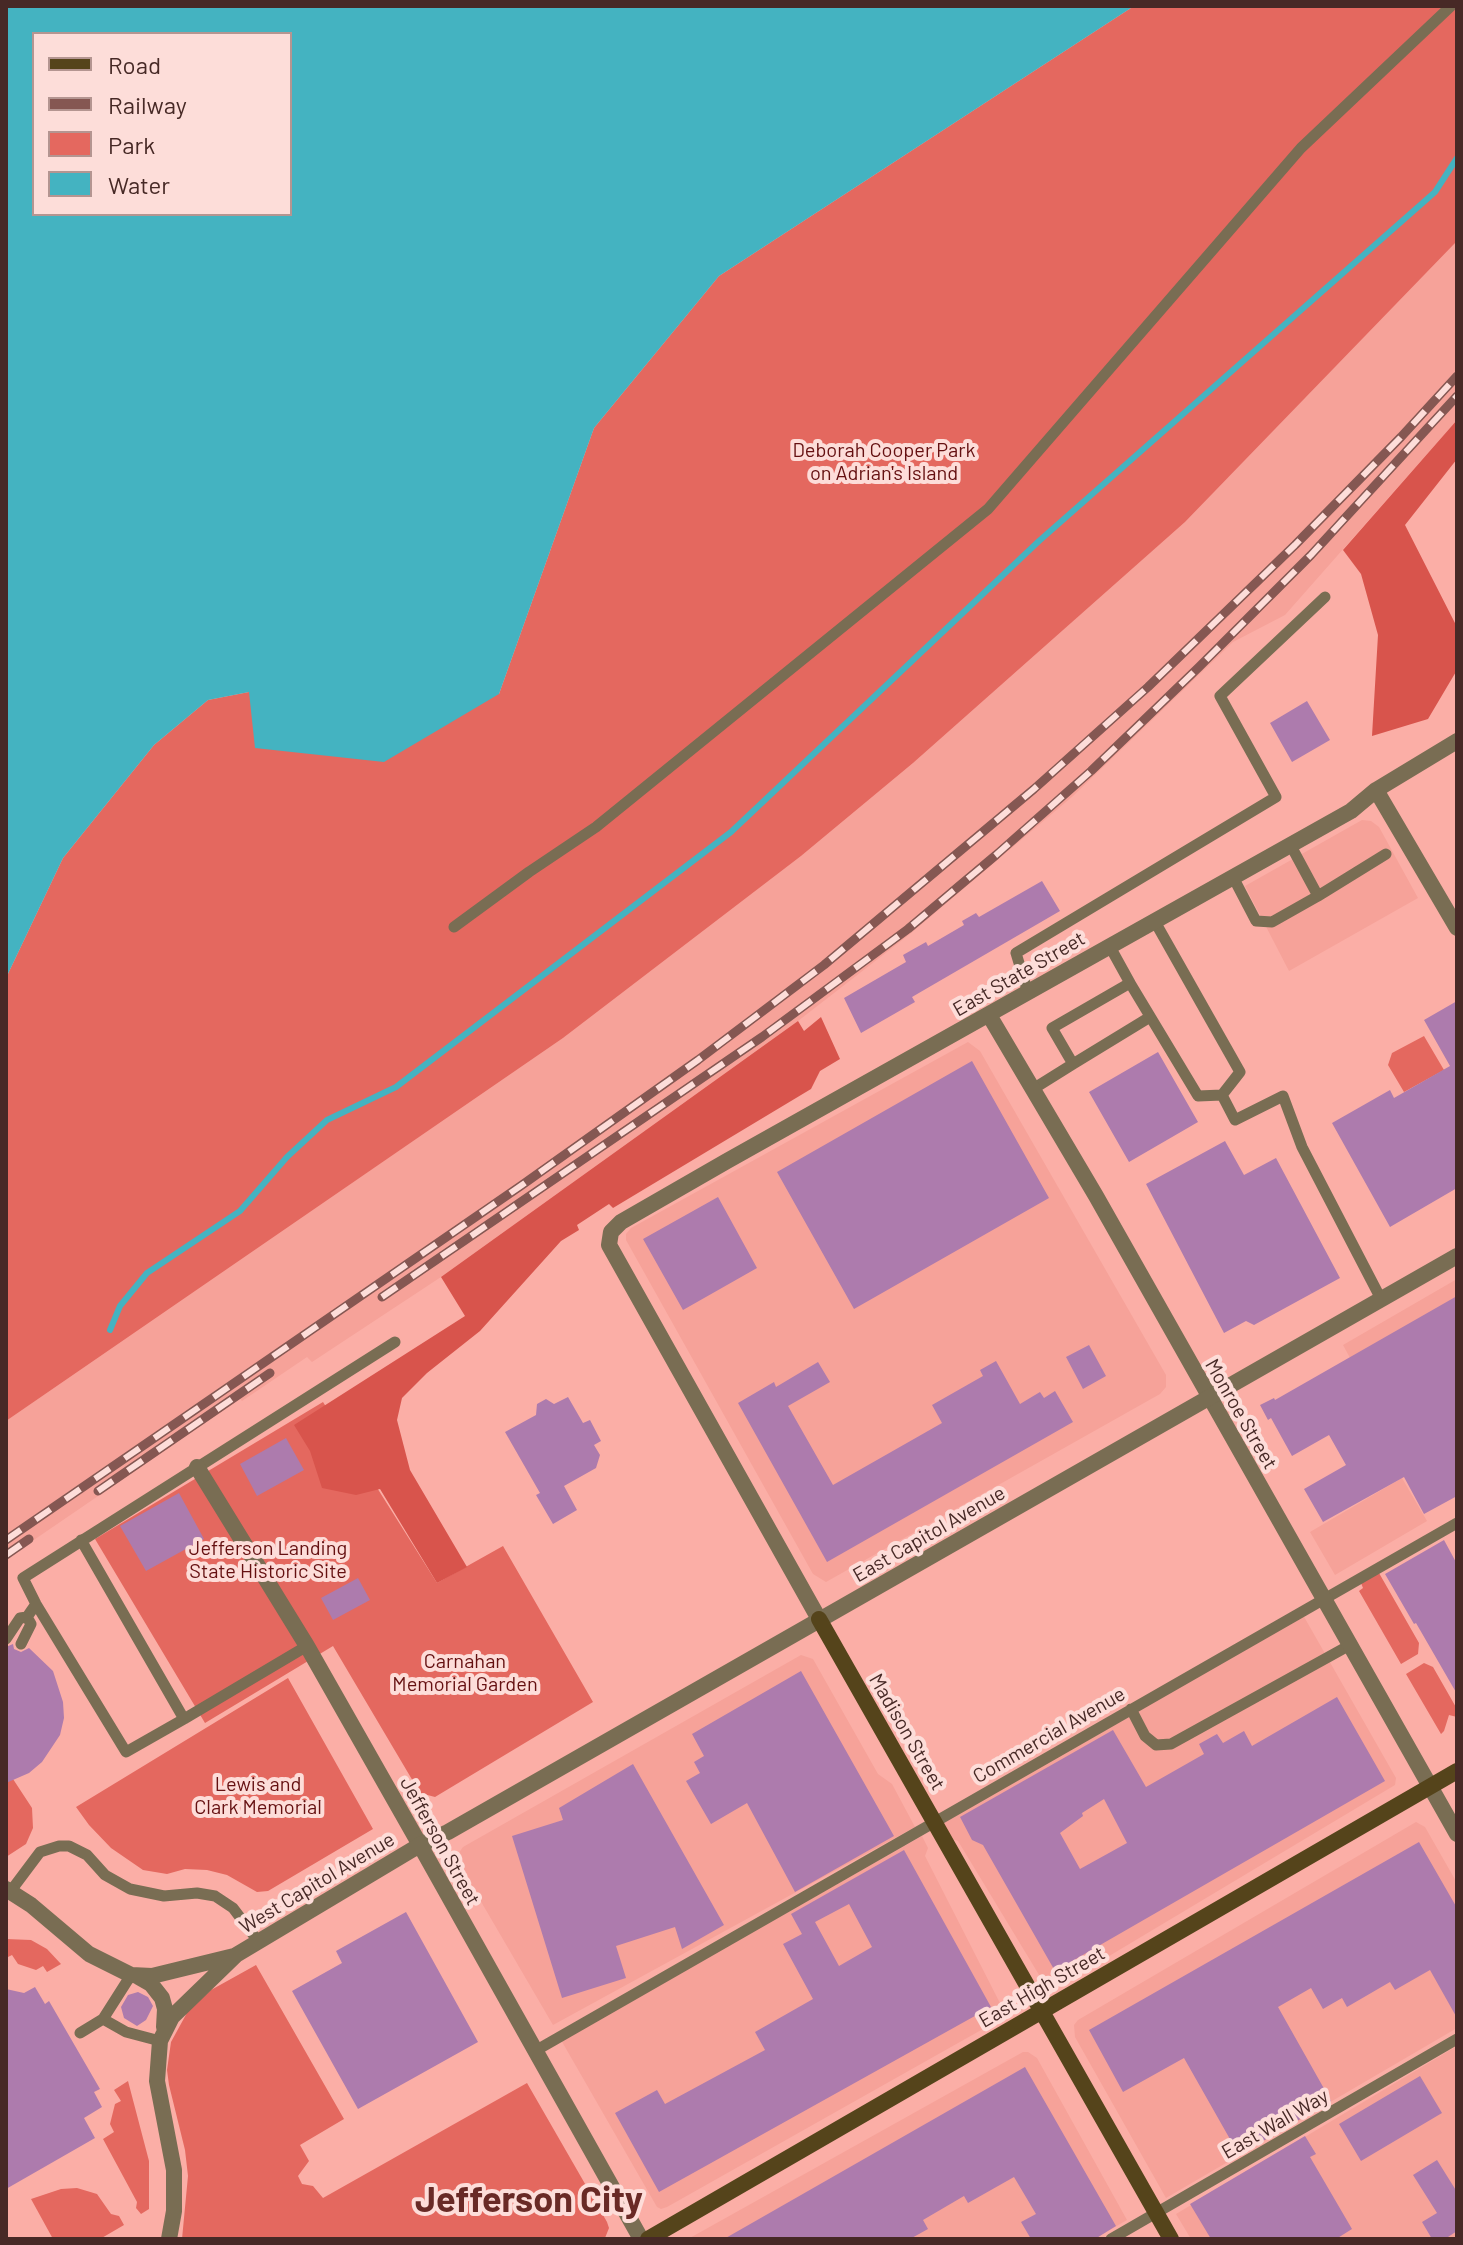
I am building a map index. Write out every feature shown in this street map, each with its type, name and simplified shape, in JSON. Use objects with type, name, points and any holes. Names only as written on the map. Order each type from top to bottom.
[{"type":"main road","name":"Madison Street","points":[[819,1619],[1171,2239]]},
{"type":"main road","name":"East High Street","points":[[648,2239],[1457,1771]]},
{"type":"street","name":"East State Street","points":[[609,1245],[611,1232],[621,1222],[1351,811],[1376,790],[1457,741]]},
{"type":"street","points":[[1376,790],[1457,928]]},
{"type":"street","name":"Monroe Street","points":[[989,1015],[1457,1834]]},
{"type":"street","name":"Madison Street","points":[[609,1245],[819,1619]]},
{"type":"street","name":"East Capitol Avenue","points":[[420,1845],[448,1832],[1457,1256]]},
{"type":"street","name":"Jefferson Street","points":[[197,1467],[307,1646],[641,2239]]},
{"type":"street","name":"West Capitol Avenue","points":[[162,2035],[182,2006],[236,1955],[420,1845]]},
{"type":"street","points":[[8,1890],[53,1922],[89,1954],[151,1984],[162,1998],[165,2009],[157,2081],[174,2170],[174,2211],[169,2239]]},
{"type":"street","name":"West Capitol Avenue","points":[[134,1976],[152,1976],[236,1955]]},
{"type":"lane","points":[[454,927],[596,827],[988,509],[1301,148],[1451,6]]},
{"type":"lane","points":[[1028,993],[1016,953],[1276,797],[1220,696],[1325,597]]},
{"type":"lane","points":[[1290,844],[1318,896]]},
{"type":"lane","points":[[1233,877],[1256,921],[1272,922],[1386,854]]},
{"type":"lane","points":[[1109,945],[1198,1096],[1222,1095],[1240,1072],[1154,920]]},
{"type":"lane","points":[[1073,1064],[1052,1028],[1130,983]]},
{"type":"lane","points":[[1033,1089],[1150,1017]]},
{"type":"lane","points":[[1222,1095],[1235,1120],[1283,1096],[1302,1147],[1381,1299]]},
{"type":"lane","points":[[307,1646],[126,1752],[23,1578],[395,1342]]},
{"type":"lane","name":"Commercial Avenue","points":[[535,2051],[1457,1523]]},
{"type":"lane","points":[[81,1540],[184,1719]]},
{"type":"lane","points":[[6,1639],[20,1618],[27,1617],[36,1604]]},
{"type":"lane","points":[[21,1644],[31,1624],[27,1617]]},
{"type":"lane","points":[[1131,1709],[1145,1736],[1156,1745],[1171,1744],[1350,1645]]},
{"type":"lane","points":[[8,1890],[40,1852],[69,1846],[87,1855],[105,1875],[130,1889],[164,1896],[197,1893],[215,1896],[239,1914],[258,1941]]},
{"type":"lane","points":[[80,2033],[103,2019],[134,1976]]},
{"type":"lane","points":[[103,2019],[126,2032],[162,2035]]},
{"type":"lane","name":"East Wall Way","points":[[1111,2239],[1457,2039]]},
{"type":"shaded area","points":[[1457,241],[1457,420],[1285,615],[1233,642],[1073,796],[910,934],[798,1021],[441,1277],[312,1362],[307,1357],[242,1401],[240,1399],[6,1559],[6,1421],[563,1038],[801,856],[913,763],[1185,522]]},
{"type":"shaded area","points":[[1457,420],[1457,459],[1405,525],[1457,627],[1457,670],[1428,719],[1372,736],[1378,635],[1361,574],[1343,550]]},
{"type":"shaded area","points":[[1362,820],[1371,821],[1379,827],[1418,898],[1289,971],[1245,886]]},
{"type":"shaded area","points":[[821,1017],[840,1059],[820,1071],[811,1089],[613,1208],[609,1204],[577,1225],[579,1230],[561,1241],[480,1331],[427,1373],[402,1398],[397,1420],[410,1470],[467,1567],[437,1583],[380,1489],[356,1495],[322,1488],[310,1451],[294,1425],[465,1316],[441,1277],[798,1021],[804,1031]]},
{"type":"shaded area","points":[[968,1042],[980,1051],[1166,1375],[1166,1387],[1160,1394],[826,1582],[813,1574],[626,1240],[626,1234],[631,1228]]},
{"type":"shaded area","points":[[1457,1279],[1457,1396],[1391,1433],[1343,1345]]},
{"type":"shaded area","points":[[1402,1478],[1427,1521],[1335,1575],[1310,1532]]},
{"type":"shaded area","points":[[1303,1615],[1396,1778],[1395,1785],[1059,1986],[1047,1988],[958,1841],[949,1838],[943,1823]]},
{"type":"shaded area","points":[[801,1655],[813,1659],[878,1774],[892,1784],[915,1827],[553,2025],[462,1869],[458,1854],[463,1847]]},
{"type":"shaded area","points":[[1416,1822],[1425,1827],[1457,1883],[1457,2028],[1166,2198],[1075,2037],[1074,2025]]},
{"type":"shaded area","points":[[922,1836],[928,1848],[925,1856],[1003,2009],[1010,2011],[667,2207],[657,2207],[561,2040]]},
{"type":"shaded area","points":[[1457,2046],[1457,2239],[1191,2239],[1176,2214]]},
{"type":"shaded area","points":[[1023,2052],[1037,2058],[1127,2220],[1094,2239],[688,2239]]},
{"type":"green space","name":"Deborah Cooper Park on Adrian's Island","points":[[1134,6],[1457,6],[1457,241],[1185,522],[913,763],[801,856],[563,1038],[6,1421],[6,978],[63,858],[154,745],[208,700],[249,692],[499,694],[594,428],[719,276]]},
{"type":"green space","points":[[1424,1036],[1444,1070],[1404,1092],[1388,1065],[1392,1053]]},
{"type":"green space","name":"Jefferson Landing State Historic Site","points":[[323,1402],[437,1583],[503,1546],[593,1702],[435,1797],[420,1793],[333,1646],[205,1723],[95,1539]]},
{"type":"green space","points":[[1379,1573],[1419,1643],[1418,1654],[1401,1664],[1359,1591],[1363,1588],[1361,1583]]},
{"type":"green space","points":[[1424,1663],[1433,1667],[1457,1709],[1457,1717],[1449,1715],[1441,1734],[1406,1674]]},
{"type":"green space","name":"Lewis and Clark Memorial","points":[[288,1678],[373,1829],[268,1891],[257,1892],[227,1875],[207,1870],[185,1869],[167,1874],[143,1870],[111,1848],[76,1807]]},
{"type":"green space","points":[[13,1779],[32,1808],[33,1828],[26,1844],[6,1857],[6,1781]]},
{"type":"green space","points":[[6,1939],[31,1940],[47,1949],[61,1964],[47,1972],[43,1966],[36,1970],[18,1964],[12,1955],[6,1958]]},
{"type":"green space","points":[[256,1965],[344,2119],[300,2145],[309,2161],[298,2176],[302,2184],[313,2186],[323,2198],[527,2083],[607,2222],[609,2228],[605,2238],[182,2239],[188,2176],[167,2070],[171,2042],[188,2011],[211,1990]]},
{"type":"green space","points":[[128,2081],[149,2161],[149,2209],[141,2214],[103,2139],[114,2132],[110,2124],[115,2104],[121,2101],[114,2090]]},
{"type":"green space","points":[[77,2188],[97,2194],[111,2214],[119,2216],[124,2225],[100,2239],[53,2239],[31,2199],[61,2189]]},
{"type":"water","points":[[6,6],[1134,6],[719,276],[594,428],[499,694],[384,762],[255,748],[249,692],[208,700],[154,745],[63,858],[6,978]]},
{"type":"building","points":[[1307,701],[1330,740],[1292,762],[1270,723]]},
{"type":"building","points":[[1042,881],[1060,911],[912,997],[915,1002],[861,1033],[844,998],[906,962],[903,955],[926,942],[928,946],[964,925],[962,921],[976,913],[979,917]]},
{"type":"building","points":[[1457,1001],[1457,1188],[1390,1227],[1332,1123],[1390,1090],[1394,1098],[1450,1066],[1424,1020]]},
{"type":"building","points":[[1158,1052],[1198,1122],[1129,1162],[1089,1092]]},
{"type":"building","points":[[972,1061],[1049,1198],[854,1309],[777,1172]]},
{"type":"building","points":[[1225,1141],[1244,1175],[1276,1158],[1340,1278],[1254,1325],[1246,1321],[1224,1333],[1146,1184]]},
{"type":"building","points":[[718,1197],[757,1268],[683,1310],[643,1239]]},
{"type":"building","points":[[1457,1296],[1457,1496],[1424,1514],[1404,1477],[1323,1522],[1304,1489],[1346,1465],[1329,1435],[1292,1456],[1271,1418],[1268,1420],[1260,1405],[1275,1400]]},
{"type":"building","points":[[1089,1345],[1106,1376],[1083,1389],[1066,1357]]},
{"type":"building","points":[[996,1361],[1020,1404],[1040,1392],[1044,1398],[1055,1391],[1073,1422],[827,1562],[738,1403],[774,1382],[776,1387],[818,1362],[830,1382],[788,1406],[833,1485],[942,1423],[932,1405],[983,1376],[980,1370]]},
{"type":"building","points":[[568,1397],[583,1423],[590,1420],[601,1441],[594,1445],[600,1455],[596,1468],[564,1486],[577,1510],[553,1524],[536,1495],[540,1493],[505,1432],[536,1415],[537,1404],[546,1399],[554,1404]]},
{"type":"building","points":[[286,1438],[304,1470],[257,1496],[240,1464]]},
{"type":"building","points":[[179,1493],[204,1539],[146,1571],[120,1526]]},
{"type":"building","points":[[1444,1540],[1457,1564],[1457,1694],[1385,1574]]},
{"type":"building","points":[[358,1578],[370,1600],[333,1620],[321,1598]]},
{"type":"building","points":[[13,1644],[14,1649],[21,1652],[29,1648],[53,1671],[63,1702],[64,1718],[60,1735],[42,1762],[29,1773],[6,1783],[6,1647]]},
{"type":"building","points":[[801,1671],[894,1836],[795,1892],[747,1803],[711,1824],[686,1781],[700,1773],[694,1762],[704,1756],[692,1734]]},
{"type":"building","points":[[1337,1697],[1385,1781],[1055,1971],[983,1845],[972,1840],[960,1817],[1113,1730],[1146,1787],[1204,1754],[1199,1744],[1217,1734],[1223,1743],[1244,1731],[1252,1746]],"holes":[[[1104,1799],[1127,1843],[1080,1869],[1060,1833]]]},
{"type":"building","points":[[633,1764],[724,1925],[682,1949],[675,1927],[616,1946],[626,1978],[562,1998],[512,1836],[563,1820],[559,1808]]},
{"type":"building","points":[[1419,1842],[1457,1908],[1457,2018],[1430,1970],[1395,1990],[1390,1982],[1347,2007],[1342,1998],[1323,2009],[1311,1988],[1278,2007],[1331,2101],[1239,2155],[1184,2058],[1123,2092],[1089,2030]]},
{"type":"building","points":[[904,1850],[991,2007],[659,2192],[615,2113],[657,2090],[665,2104],[765,2050],[755,2032],[813,1999],[783,1944],[802,1934],[791,1914]],"holes":[[[849,1904],[872,1947],[839,1966],[815,1922]]]},
{"type":"building","points":[[406,1912],[478,2042],[358,2109],[292,1991],[342,1963],[336,1951]]},
{"type":"building","points":[[35,1987],[45,2004],[49,2001],[100,2089],[94,2092],[102,2107],[84,2118],[95,2138],[6,2189],[6,1989],[24,1993]]},
{"type":"building","points":[[138,1992],[148,1997],[153,2006],[146,2020],[137,2026],[124,2018],[121,2007],[128,1995]]},
{"type":"building","points":[[1025,2067],[1116,2226],[1095,2239],[1031,2239],[1021,2222],[1036,2214],[1014,2177],[968,2203],[964,2196],[923,2220],[928,2229],[910,2239],[724,2239]]},
{"type":"building","points":[[1420,2076],[1442,2113],[1361,2161],[1339,2124]]},
{"type":"building","points":[[1305,2136],[1316,2154],[1310,2157],[1352,2229],[1336,2239],[1211,2239],[1190,2204]]},
{"type":"building","points":[[1437,2160],[1457,2192],[1457,2231],[1445,2239],[1432,2239],[1422,2222],[1437,2213],[1413,2175]]},
{"type":"waterway","points":[[110,1330],[120,1306],[147,1273],[240,1211],[287,1157],[327,1120],[396,1087],[731,832],[1039,541],[1435,192],[1457,158]]},
{"type":"railway","points":[[6,1540],[522,1185],[698,1060],[824,965],[1034,789],[1148,687],[1295,545],[1457,376]]},
{"type":"railway","points":[[382,1297],[762,1037],[908,929],[1091,771],[1199,667],[1311,555],[1457,396]]},
{"type":"railway","points":[[98,1491],[270,1373]]},
{"type":"railway","points":[[6,1555],[29,1539]]},
{"type":"district","name":"Jefferson City","points":[[529,2200]]},
{"type":"park label","name":"Carnahan Memorial Garden","points":[[465,1672]]}]
